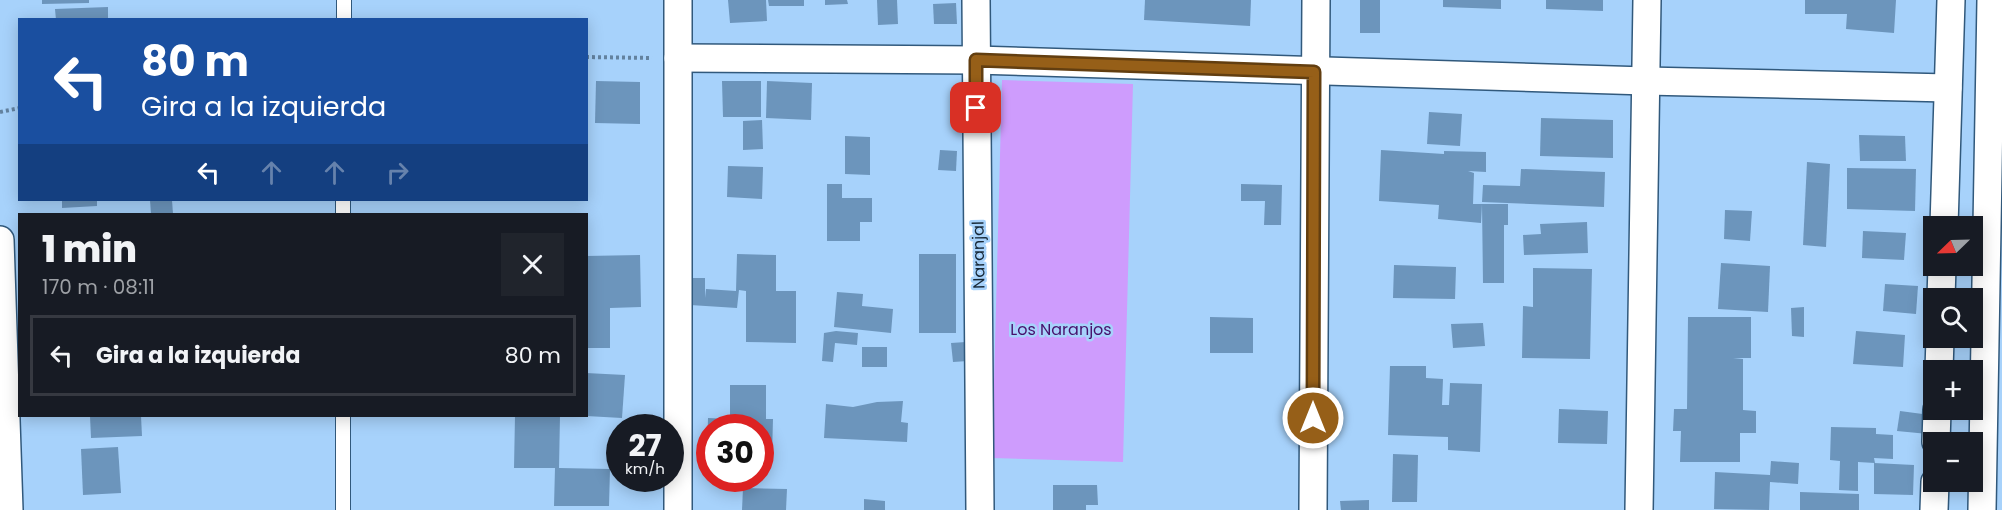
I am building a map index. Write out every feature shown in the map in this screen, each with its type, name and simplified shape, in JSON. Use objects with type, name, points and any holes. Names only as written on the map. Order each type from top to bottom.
[{"type":"street","points":[[678,0],[678,510]]},
{"type":"street","name":"Naranjal","points":[[976,0],[980,510]]},
{"type":"street","points":[[1313,510],[1316,0]]},
{"type":"street","points":[[1639,510],[1647,0]]},
{"type":"street","points":[[1944,216],[1951,0]]},
{"type":"street","points":[[1982,510],[1991,0]]},
{"type":"street","points":[[678,58],[976,60],[1314,72],[1948,87]]},
{"type":"street","points":[[0,240],[9,510]]},
{"type":"street","points":[[1934,510],[1935,492]]},
{"type":"lane","points":[[344,0],[344,18]]},
{"type":"lane","points":[[343,417],[343,510]]},
{"type":"path","points":[[588,57],[678,58]]},
{"type":"path","points":[[0,112],[18,108]]},
{"type":"green space","name":"Los Naranjos","points":[[1002,80],[1133,84],[1123,462],[992,458]]},
{"type":"building","points":[[42,0],[89,0],[89,3],[42,4]]},
{"type":"building","points":[[728,0],[766,0],[767,21],[730,23]]},
{"type":"building","points":[[768,0],[804,0],[804,6],[769,6]]},
{"type":"building","points":[[825,0],[847,0],[848,4],[825,5]]},
{"type":"building","points":[[877,0],[897,0],[898,24],[878,25]]},
{"type":"building","points":[[1145,0],[1251,0],[1250,26],[1144,20]]},
{"type":"building","points":[[1360,0],[1380,0],[1380,33],[1360,33]]},
{"type":"building","points":[[1443,0],[1501,0],[1501,9],[1443,7]]},
{"type":"building","points":[[1546,0],[1603,0],[1603,11],[1546,9]]},
{"type":"building","points":[[1805,0],[1896,0],[1894,33],[1846,29],[1847,14],[1805,14]]},
{"type":"building","points":[[956,3],[957,24],[934,24],[933,4]]},
{"type":"building","points":[[108,7],[108,18],[56,18],[55,9]]},
{"type":"building","points":[[596,81],[640,82],[640,124],[595,123]]},
{"type":"building","points":[[722,81],[761,81],[761,117],[723,117]]},
{"type":"building","points":[[767,81],[812,83],[811,120],[766,118]]},
{"type":"building","points":[[1429,112],[1462,114],[1460,146],[1427,144]]},
{"type":"building","points":[[1541,118],[1613,120],[1613,158],[1540,156]]},
{"type":"building","points":[[762,120],[763,149],[743,150],[743,121]]},
{"type":"building","points":[[1859,135],[1905,136],[1906,161],[1860,161]]},
{"type":"building","points":[[845,136],[870,137],[870,175],[845,174]]},
{"type":"building","points":[[940,150],[957,151],[956,171],[938,170]]},
{"type":"building","points":[[1381,150],[1444,154],[1444,151],[1486,152],[1486,172],[1468,171],[1474,173],[1473,204],[1482,204],[1481,223],[1438,219],[1439,205],[1379,201]]},
{"type":"building","points":[[1807,162],[1830,164],[1826,247],[1803,245]]},
{"type":"building","points":[[728,166],[763,167],[762,199],[727,197]]},
{"type":"building","points":[[1847,168],[1916,169],[1915,211],[1847,209]]},
{"type":"building","points":[[1521,169],[1605,172],[1604,207],[1482,202],[1483,185],[1520,186]]},
{"type":"building","points":[[827,184],[842,184],[842,198],[872,198],[872,222],[860,222],[860,241],[827,241]]},
{"type":"building","points":[[1241,184],[1282,185],[1281,225],[1264,225],[1265,201],[1241,201]]},
{"type":"building","points":[[62,201],[97,201],[97,206],[62,208]]},
{"type":"building","points":[[150,201],[172,201],[173,213],[151,213]]},
{"type":"building","points":[[1482,204],[1508,204],[1508,225],[1504,225],[1504,283],[1483,283]]},
{"type":"building","points":[[1725,210],[1752,211],[1750,241],[1724,239]]},
{"type":"building","points":[[1587,222],[1588,253],[1524,255],[1523,235],[1541,234],[1540,224]]},
{"type":"building","points":[[1863,231],[1906,233],[1904,260],[1862,258]]},
{"type":"building","points":[[737,254],[776,255],[776,291],[796,291],[796,343],[746,342],[746,291],[739,290],[737,308],[690,305],[691,278],[705,278],[705,298],[706,289],[736,291]]},
{"type":"building","points":[[919,254],[956,254],[956,333],[919,333]]},
{"type":"building","points":[[640,255],[641,307],[610,308],[610,348],[588,348],[588,256]]},
{"type":"building","points":[[1721,263],[1770,266],[1768,312],[1718,309]]},
{"type":"building","points":[[1394,265],[1456,267],[1455,299],[1393,298]]},
{"type":"building","points":[[1533,268],[1592,269],[1590,359],[1522,358],[1523,306],[1533,307]]},
{"type":"building","points":[[1885,284],[1918,286],[1916,314],[1883,311]]},
{"type":"building","points":[[837,292],[863,294],[862,306],[893,309],[891,333],[834,327]]},
{"type":"building","points":[[1804,307],[1804,337],[1792,336],[1791,308]]},
{"type":"building","points":[[1210,317],[1253,318],[1253,353],[1210,353]]},
{"type":"building","points":[[1688,317],[1751,317],[1751,358],[1733,358],[1743,359],[1743,410],[1756,411],[1756,433],[1740,433],[1740,462],[1680,462],[1681,431],[1673,431],[1674,409],[1687,409]]},
{"type":"building","points":[[1483,323],[1485,346],[1453,348],[1451,324]]},
{"type":"building","points":[[836,331],[858,333],[857,345],[835,343],[833,362],[822,361],[824,333]]},
{"type":"building","points":[[1856,331],[1905,335],[1903,367],[1853,364]]},
{"type":"building","points":[[966,342],[968,361],[953,362],[951,343]]},
{"type":"building","points":[[862,347],[887,347],[887,367],[862,367]]},
{"type":"building","points":[[1390,366],[1426,366],[1426,378],[1443,379],[1442,405],[1449,405],[1450,383],[1482,384],[1480,452],[1448,450],[1448,437],[1388,435]]},
{"type":"building","points":[[588,373],[625,375],[622,414],[606,414],[606,417],[588,416]]},
{"type":"building","points":[[730,385],[766,385],[766,414],[730,414]]},
{"type":"building","points":[[903,401],[901,422],[908,423],[907,442],[824,438],[826,404],[853,407],[877,402]]},
{"type":"building","points":[[1559,409],[1608,411],[1607,444],[1558,443]]},
{"type":"building","points":[[1900,411],[1923,414],[1923,420],[1929,420],[1928,432],[1897,431]]},
{"type":"building","points":[[90,417],[141,417],[142,436],[91,438]]},
{"type":"building","points":[[515,417],[560,417],[559,468],[606,469],[606,492],[609,492],[609,506],[554,506],[555,468],[514,468]]},
{"type":"building","points":[[1831,427],[1876,428],[1876,434],[1893,435],[1893,459],[1874,458],[1875,463],[1858,462],[1858,491],[1839,490],[1840,461],[1830,460]]},
{"type":"building","points":[[118,447],[121,493],[83,495],[81,449]]},
{"type":"building","points":[[1393,454],[1418,455],[1417,502],[1392,502]]},
{"type":"building","points":[[1771,461],[1799,463],[1798,484],[1770,482],[1769,510],[1714,509],[1715,472],[1770,475]]},
{"type":"building","points":[[1874,463],[1914,465],[1913,495],[1874,494]]},
{"type":"building","points":[[1053,485],[1097,485],[1098,505],[1086,505],[1086,510],[1053,510]]},
{"type":"building","points":[[774,489],[787,489],[786,510],[742,510],[743,492],[774,492]]},
{"type":"building","points":[[1800,492],[1859,494],[1859,510],[1800,510]]},
{"type":"building","points":[[864,499],[885,501],[885,510],[864,510]]},
{"type":"building","points":[[1369,500],[1369,510],[1341,510],[1340,501]]},
{"type":"route","points":[[976,108],[976,60],[1314,72],[1313,418]]}]
